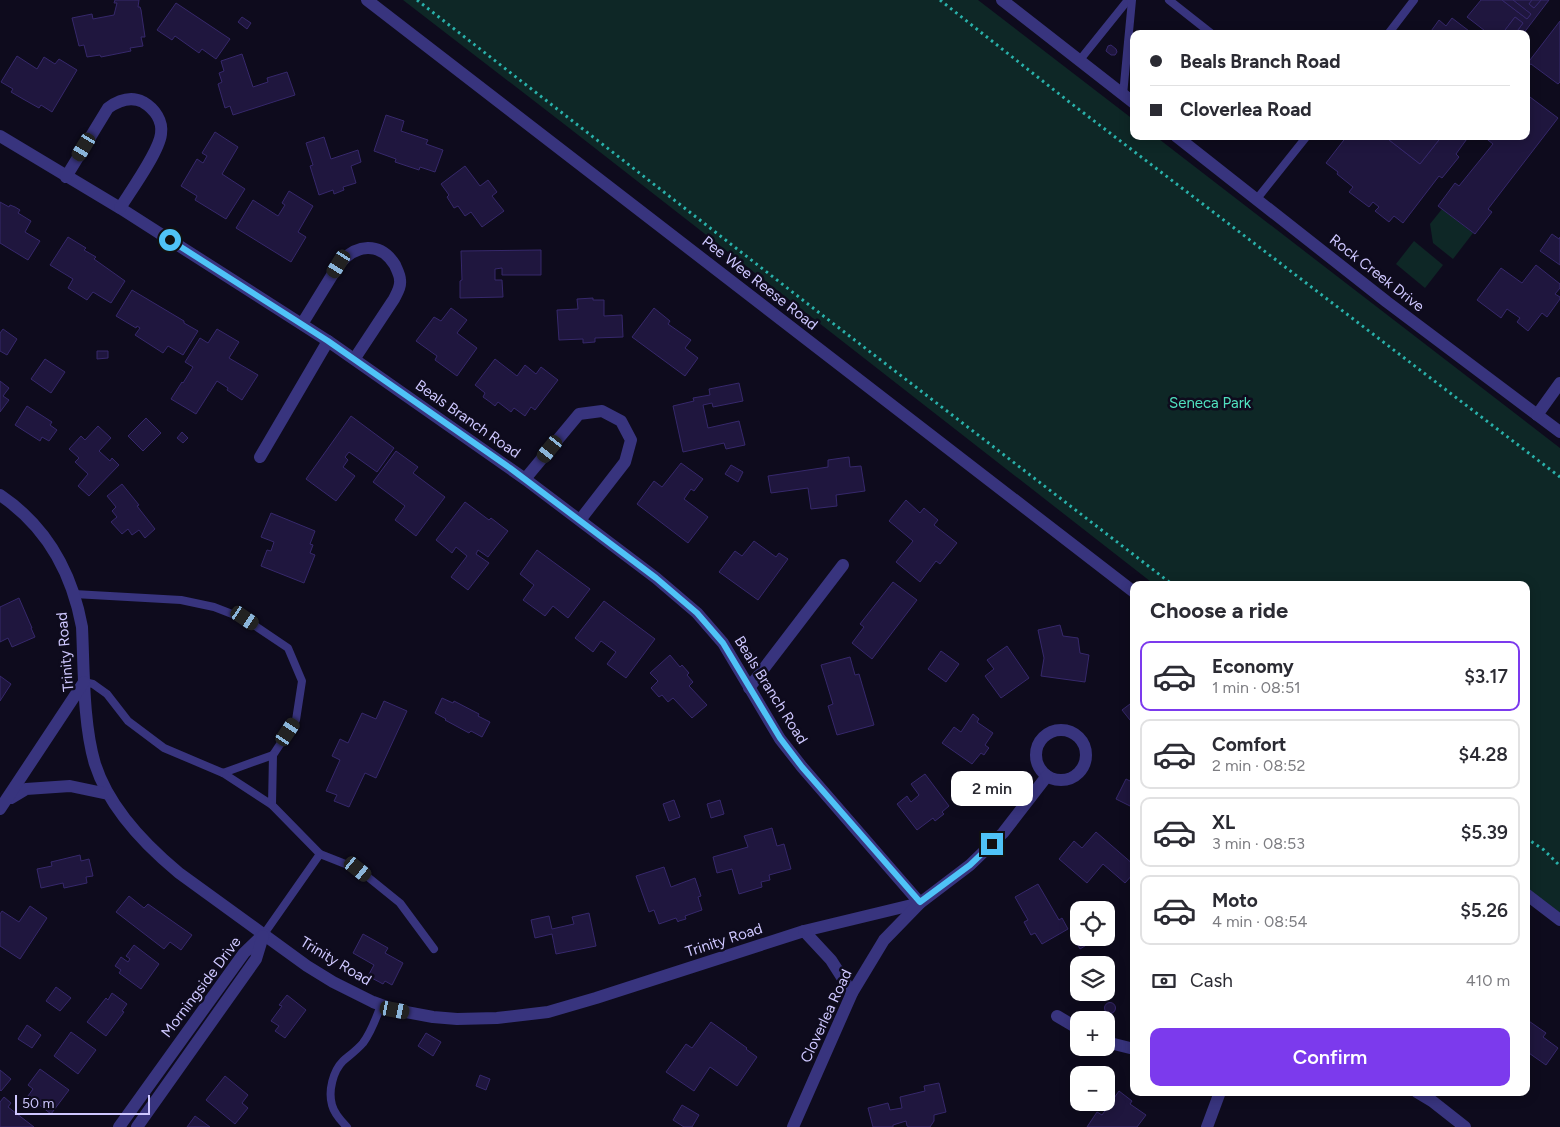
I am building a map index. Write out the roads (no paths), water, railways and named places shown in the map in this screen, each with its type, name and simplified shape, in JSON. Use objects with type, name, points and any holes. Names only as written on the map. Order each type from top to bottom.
[{"type":"street","name":"Pee Wee Reese Road","points":[[367,0],[1130,589]]},
{"type":"street","points":[[1002,0],[1130,100]]},
{"type":"street","points":[[66,177],[108,108],[114,103],[127,99],[134,98],[142,101],[149,106],[160,120],[162,134],[157,148],[120,208]]},
{"type":"street","name":"Beals Branch Road","points":[[0,136],[120,208],[355,358],[525,479],[656,578],[697,613],[723,643],[780,738],[802,767],[920,902]]},
{"type":"street","name":"Rock Creek Drive","points":[[1181,140],[1387,302],[1560,432]]},
{"type":"street","points":[[302,324],[339,264],[346,256],[356,250],[367,248],[379,250],[391,259],[398,271],[400,279],[399,288],[394,299],[355,358]]},
{"type":"street","points":[[260,457],[328,341]]},
{"type":"street","points":[[1537,415],[1560,383]]},
{"type":"street","points":[[525,479],[579,414],[602,411],[621,421],[631,440],[625,462],[580,520]]},
{"type":"street","name":"Trinity Road","points":[[0,495],[24,514],[52,546],[68,578],[79,610],[82,627],[84,682],[89,734],[96,764],[108,794],[138,835],[179,873],[307,966],[333,982],[381,1005],[395,1010],[457,1019],[497,1018],[548,1012],[804,931],[920,902]]},
{"type":"street","points":[[749,688],[843,565]]},
{"type":"street","points":[[4,805],[84,682]]},
{"type":"street","points":[[1055,730],[1072,732],[1083,744],[1086,752],[1083,768],[1078,774],[1063,780],[1054,780],[1047,776],[1041,771],[1037,763],[1037,746],[1041,739],[1055,730]]},
{"type":"street","name":"Cloverlea Road","points":[[793,1127],[852,993],[884,940],[920,902],[970,865],[1003,833],[1047,776]]},
{"type":"street","points":[[4,805],[26,789],[40,787],[70,786],[108,794]]},
{"type":"street","points":[[1530,897],[1560,920]]},
{"type":"street","points":[[804,931],[831,960],[852,993]]},
{"type":"street","name":"Morningside Drive","points":[[119,1127],[244,953],[264,934]]},
{"type":"street","name":"Morningside Drive","points":[[137,1127],[256,959],[264,934]]},
{"type":"street","points":[[1057,1016],[1070,1023]]},
{"type":"street","points":[[1115,1044],[1130,1047]]},
{"type":"street","points":[[1206,1127],[1218,1096]]},
{"type":"street","points":[[1424,1096],[1466,1127]]},
{"type":"lane","points":[[1079,61],[1128,0]]},
{"type":"lane","points":[[1123,95],[1132,0]]},
{"type":"lane","points":[[1169,0],[1207,30]]},
{"type":"lane","points":[[1391,30],[1414,0]]},
{"type":"lane","points":[[1256,200],[1304,140]]},
{"type":"lane","points":[[74,594],[181,600],[214,607],[245,618],[288,648],[302,681],[296,720],[273,755],[272,806]]},
{"type":"lane","points":[[84,682],[93,684],[106,694],[128,721],[164,748],[223,773],[272,806],[320,854],[358,869],[400,903],[434,949]]},
{"type":"lane","points":[[223,773],[273,755]]},
{"type":"lane","points":[[264,934],[320,854]]},
{"type":"lane","points":[[347,1127],[332,1106],[333,1081],[343,1061],[362,1044],[371,1031],[381,1005]]},
{"type":"park label","name":"Seneca Park","points":[[1210,403]]}]
